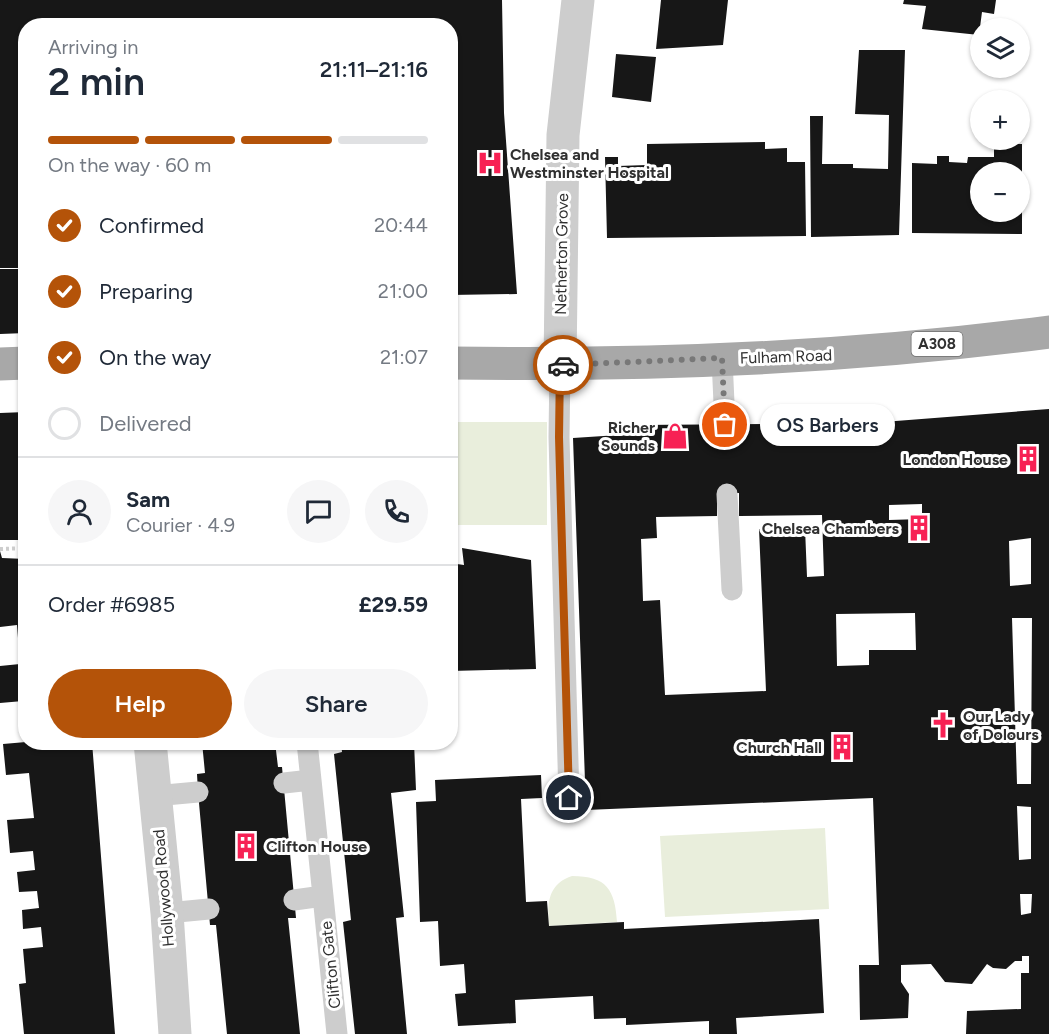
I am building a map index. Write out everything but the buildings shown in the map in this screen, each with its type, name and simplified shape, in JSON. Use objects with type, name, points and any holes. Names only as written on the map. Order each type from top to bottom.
[{"type":"main road","name":"Fulham Road","points":[[458,363],[560,365],[859,354],[1049,332]]},
{"type":"main road","points":[[0,364],[18,363]]},
{"type":"street","name":"Netherton Grove","points":[[560,365],[563,135],[578,0]]},
{"type":"street","name":"Hollywood Road","points":[[151,750],[167,913],[175,1034]]},
{"type":"lane","points":[[722,358],[725,425]]},
{"type":"lane","points":[[560,365],[559,437],[569,798]]},
{"type":"lane","points":[[728,494],[732,590]]},
{"type":"lane","name":"Clifton Gate","points":[[308,750],[337,1034]]},
{"type":"lane","points":[[284,783],[311,780]]},
{"type":"lane","points":[[154,796],[198,792]]},
{"type":"lane","points":[[294,900],[323,896]]},
{"type":"lane","points":[[167,913],[209,909]]},
{"type":"path","points":[[0,549],[18,548]]},
{"type":"green space","points":[[458,422],[547,422],[547,525],[458,525]]},
{"type":"green space","points":[[825,828],[829,909],[665,917],[660,836]]},
{"type":"green space","points":[[572,876],[594,879],[607,887],[614,901],[617,922],[549,926],[548,910],[551,895],[558,884]]},
{"type":"way so far","points":[[563,365],[722,358],[725,425]]},
{"type":"place","name":"Chelsea and Westminster Hospital","points":[[490,163]]},
{"type":"place","name":"OS Barbers","points":[[725,425]]},
{"type":"place","name":"Richer Sounds","points":[[675,436]]},
{"type":"place","name":"London House","points":[[1028,459]]},
{"type":"place","name":"Chelsea Chambers","points":[[919,528]]},
{"type":"place","name":"Our Lady of Dolours","points":[[943,725]]},
{"type":"place","name":"Church Hall","points":[[842,747]]},
{"type":"place","name":"Clifton House","points":[[246,846]]},
{"type":"route","points":[[563,365],[560,365],[559,437],[568,693],[569,798]]}]
